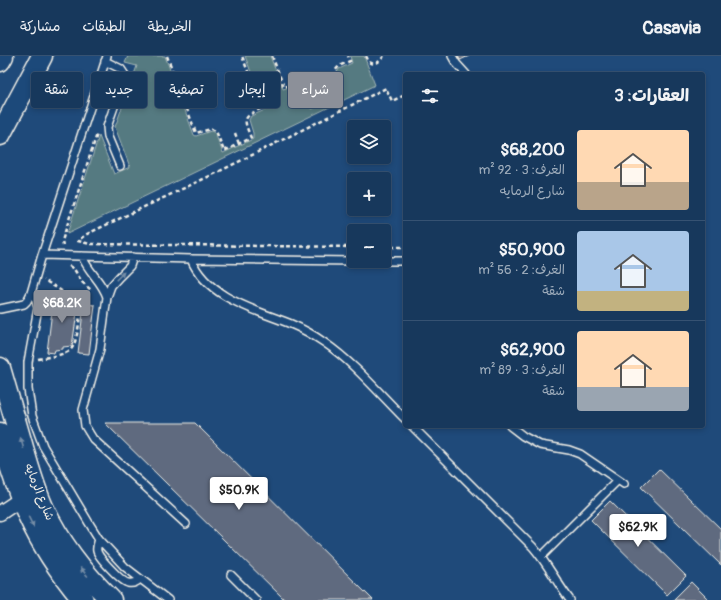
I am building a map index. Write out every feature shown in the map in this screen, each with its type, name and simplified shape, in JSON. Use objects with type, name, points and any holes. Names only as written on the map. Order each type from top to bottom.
[{"type":"street","points":[[0,61],[3,56]]},
{"type":"street","points":[[0,135],[42,56]]},
{"type":"street","name":"شارع الرمايه","points":[[0,368],[29,496],[35,530],[52,560],[83,600]]},
{"type":"street","name":"شارع الرمايه","points":[[0,433],[29,496],[50,522],[86,575],[111,600]]},
{"type":"street","points":[[0,512],[29,496]]},
{"type":"lane","points":[[452,56],[464,72]]},
{"type":"lane","points":[[0,308],[24,304],[31,293],[106,58],[121,69],[125,76],[108,123],[107,130],[108,137],[120,166]]},
{"type":"lane","points":[[42,255],[347,261]]},
{"type":"lane","points":[[82,256],[87,266],[102,285],[107,297]]},
{"type":"lane","points":[[133,257],[130,266],[112,286],[107,297],[100,349],[84,406],[83,418],[85,426],[93,439],[186,524]]},
{"type":"lane","points":[[191,259],[202,278],[231,299],[246,307],[304,330],[326,344],[347,361],[403,417]]},
{"type":"lane","points":[[391,261],[403,261]]},
{"type":"lane","points":[[31,293],[35,297],[38,308],[28,362],[28,389],[39,436],[51,460],[100,539],[121,562],[168,600]]},
{"type":"lane","points":[[414,428],[541,557],[554,579],[570,600]]},
{"type":"lane","points":[[513,428],[523,436],[540,444],[575,451],[600,466],[621,482],[541,557]]},
{"type":"lane","points":[[100,539],[97,547],[98,555],[124,581],[130,584],[140,578]]},
{"type":"lane","points":[[230,575],[256,600]]},
{"type":"path","points":[[167,56],[196,133],[211,129],[214,130],[218,134],[224,151],[251,138],[246,124],[247,116],[262,108],[242,56]]},
{"type":"path","points":[[272,56],[284,87],[288,86]]},
{"type":"path","points":[[334,72],[339,66],[350,62],[348,56]]},
{"type":"path","points":[[366,56],[369,62],[376,64],[384,56]]},
{"type":"path","points":[[347,247],[90,244],[78,241],[85,235],[216,173],[386,88],[392,101],[403,95]]},
{"type":"path","points":[[95,294],[82,282],[74,269],[65,263],[62,241],[99,128]]},
{"type":"path","points":[[235,132],[239,144]]},
{"type":"path","points":[[391,247],[403,247]]},
{"type":"path","points":[[28,362],[68,352],[72,349],[76,341],[81,303],[36,275]]},
{"type":"green space","points":[[128,56],[165,56],[171,72],[155,72],[155,108],[184,108],[194,135],[196,136],[211,131],[215,133],[223,153],[253,139],[253,133],[249,120],[251,116],[265,110],[264,108],[280,108],[280,81],[283,89],[288,87],[288,108],[327,108],[67,234],[99,136],[114,174],[130,167],[115,127],[122,108],[147,108],[147,72],[135,72],[137,66],[125,63]]},
{"type":"green space","points":[[245,56],[270,56],[276,72],[251,72]]},
{"type":"green space","points":[[350,56],[364,56],[375,85],[343,100],[343,72],[337,72],[339,69],[352,63]]},
{"type":"building","points":[[458,56],[469,56],[460,60]]},
{"type":"building","points":[[54,294],[62,296],[62,300],[74,303],[74,306],[78,306],[72,346],[55,350],[54,353],[47,352]]},
{"type":"building","points":[[84,304],[95,305],[89,354],[78,353]]},
{"type":"building","points":[[105,423],[195,423],[373,600],[285,600]]},
{"type":"building","points":[[659,469],[721,529],[721,565],[641,487]]},
{"type":"building","points":[[610,501],[686,576],[667,595],[591,520]]},
{"type":"building","points":[[691,582],[709,600],[673,600]]}]
